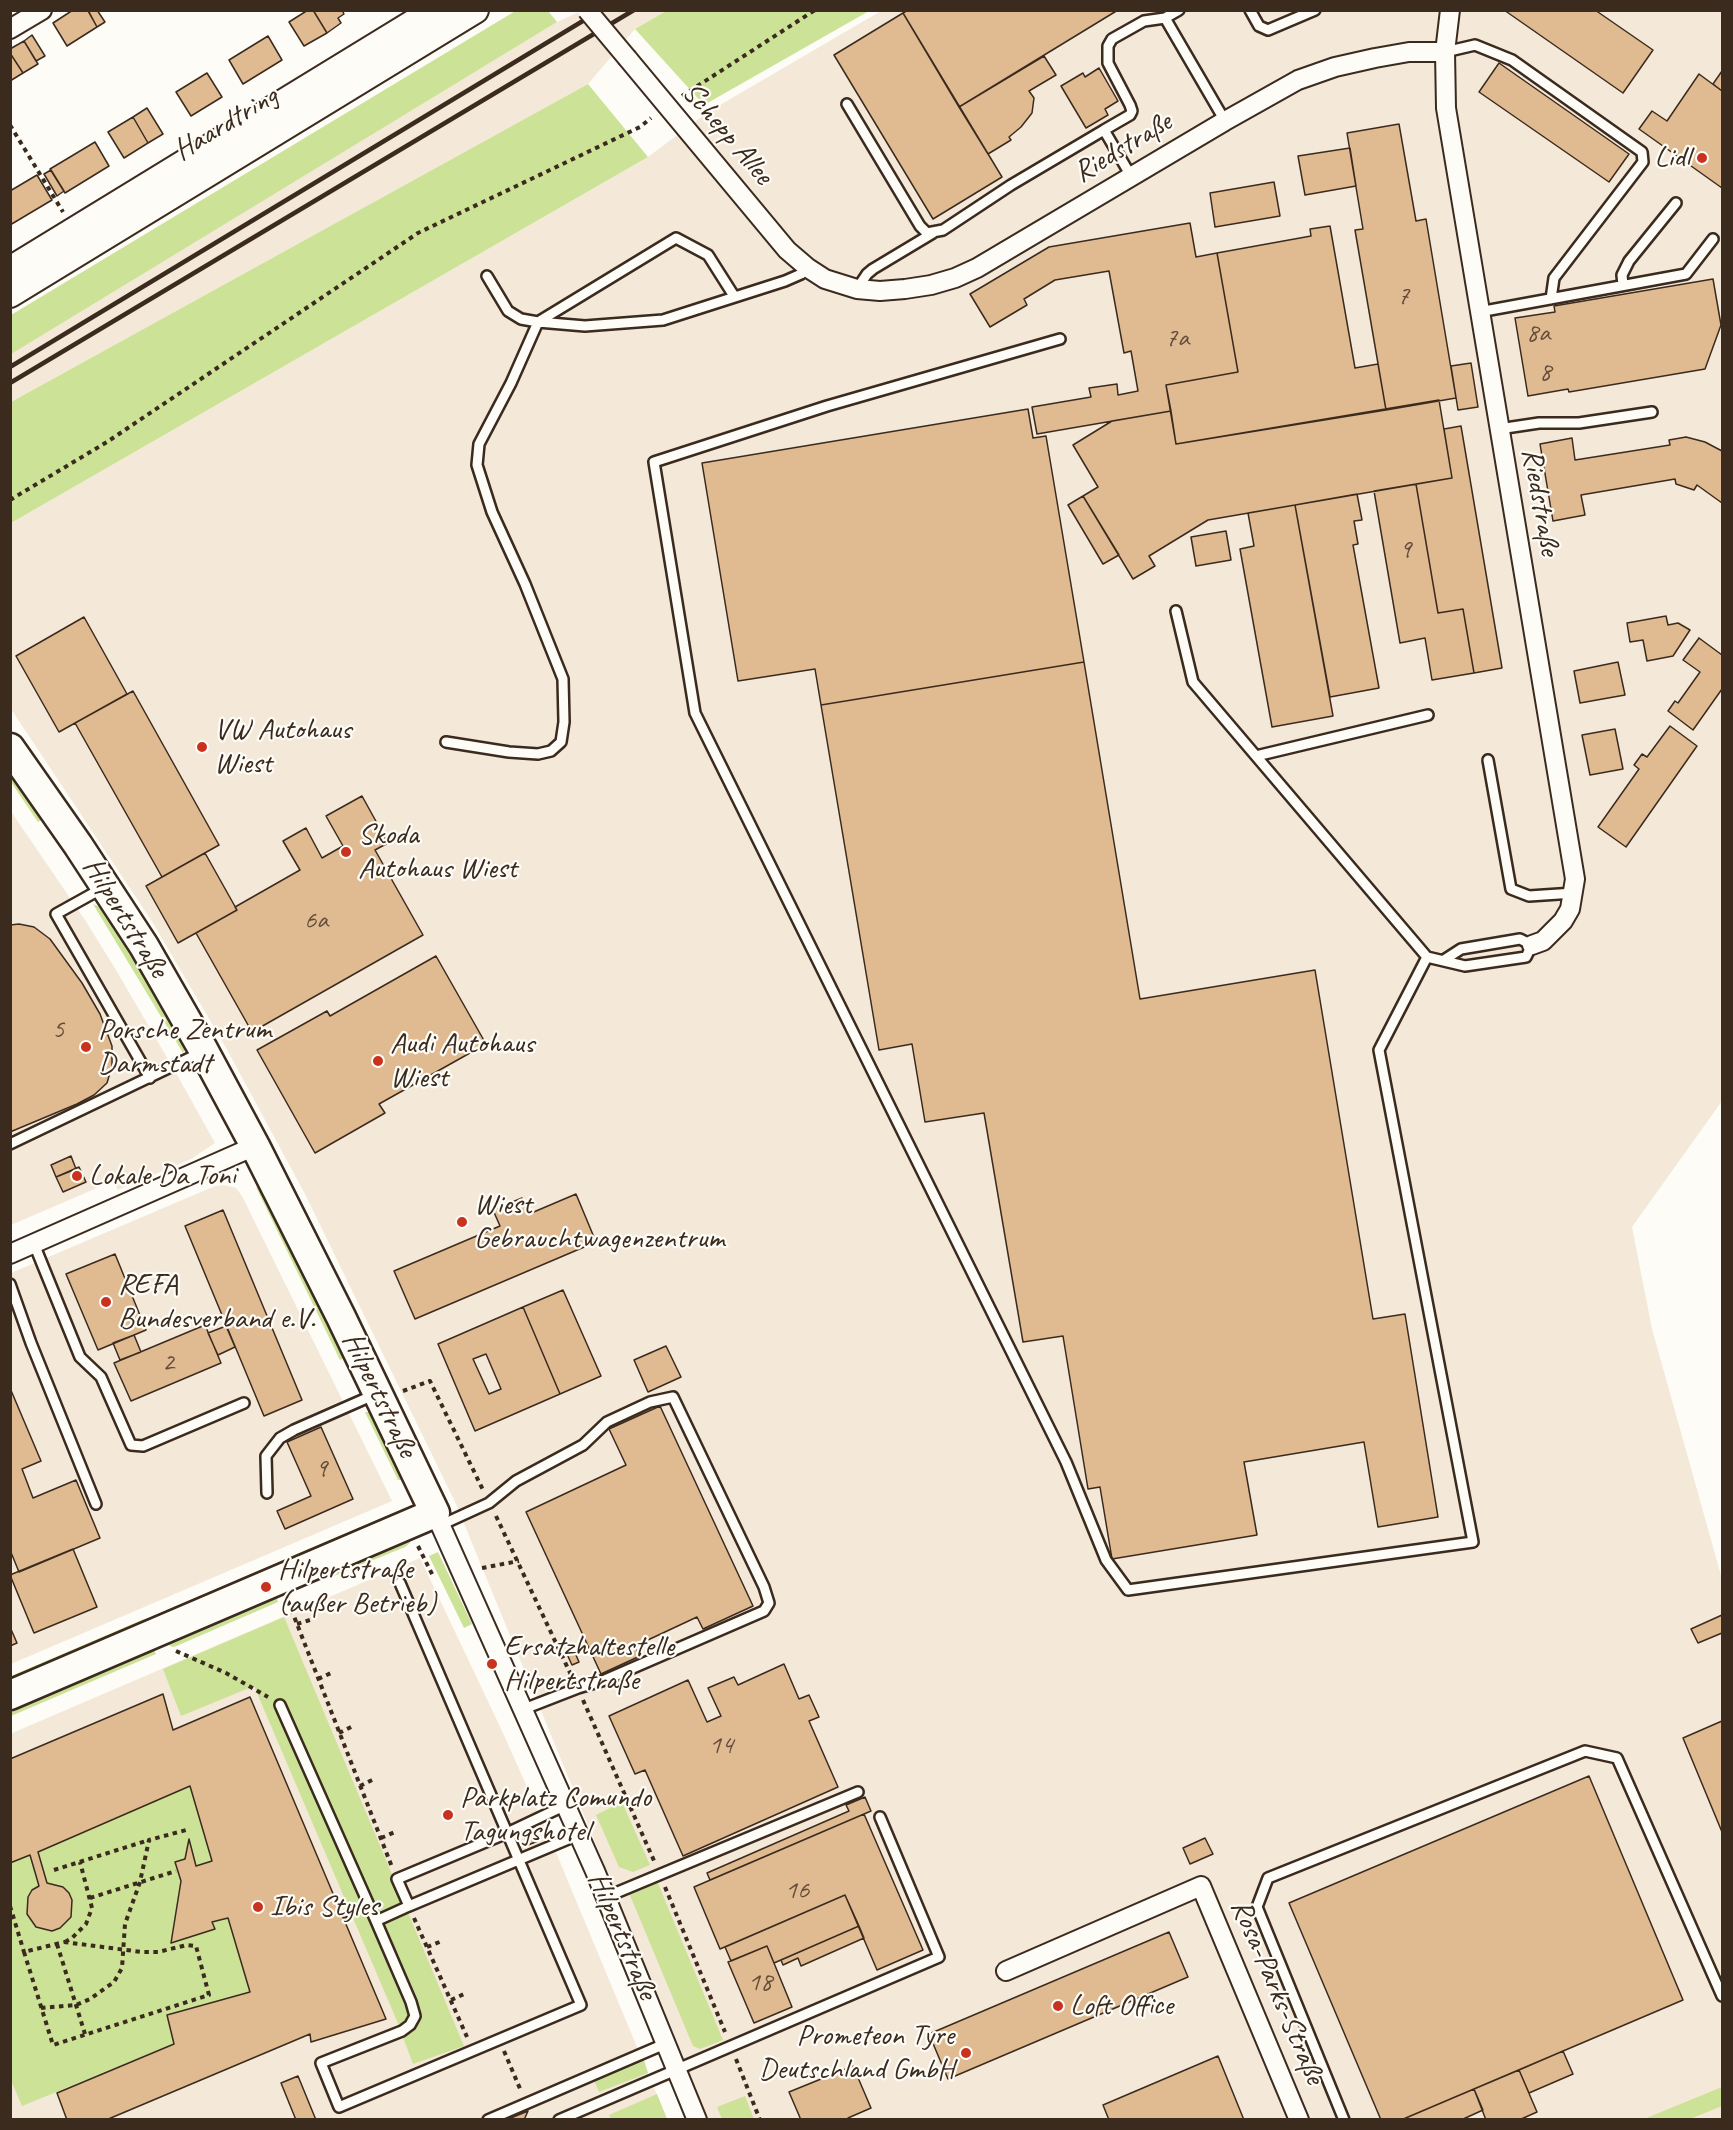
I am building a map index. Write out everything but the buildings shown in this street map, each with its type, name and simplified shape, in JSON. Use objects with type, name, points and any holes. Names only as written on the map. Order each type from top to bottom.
[{"type":"main road","name":"Haardtring","points":[[10,270],[435,10]]},
{"type":"main road","name":"Haardtring","points":[[10,294],[475,10]]},
{"type":"main road","name":"Hilpertstraße","points":[[10,748],[144,946],[204,1051],[391,1392],[438,1519]]},
{"type":"main road","points":[[10,1695],[438,1519]]},
{"type":"street","points":[[10,29],[42,10]]},
{"type":"street","name":"Schepp Allee","points":[[587,10],[780,243],[808,268],[833,282]]},
{"type":"street","name":"Riedstraße","points":[[1450,10],[1444,52],[1446,108],[1575,879],[1570,909],[1558,927],[1543,941],[1532,945]]},
{"type":"street","name":"Riedstraße","points":[[833,282],[857,289],[905,289],[955,278],[1298,80],[1335,68],[1409,52],[1444,52]]},
{"type":"street","points":[[10,1254],[255,1146]]},
{"type":"street","name":"Hilpertstraße","points":[[438,1519],[580,1834],[697,2120]]},
{"type":"street","name":"Rosa-Parks-Straße","points":[[1006,1971],[1201,1886],[1299,2120]]},
{"type":"lane","points":[[857,289],[873,269],[933,233],[943,230],[1011,185],[1130,115],[1132,111],[1108,63],[1108,46],[1113,39],[1144,21],[1165,18],[1179,10]]},
{"type":"lane","points":[[1250,10],[1259,26],[1268,30],[1315,10]]},
{"type":"lane","points":[[1165,18],[1225,121]]},
{"type":"lane","points":[[1444,52],[1475,45],[1512,60],[1642,152],[1643,162],[1554,278],[1551,299]]},
{"type":"lane","points":[[847,104],[923,231],[933,233]]},
{"type":"lane","points":[[1104,130],[1131,176]]},
{"type":"lane","points":[[1623,285],[1622,275],[1629,261],[1676,203]]},
{"type":"lane","points":[[446,742],[538,754],[551,751],[561,742],[564,722],[563,680],[525,584],[492,512],[477,465],[479,444],[511,383],[538,322],[676,238],[708,255],[734,296]]},
{"type":"lane","points":[[1479,312],[1686,273],[1713,239]]},
{"type":"lane","points":[[487,276],[508,311],[520,319],[585,326],[663,320],[785,281],[808,268]]},
{"type":"lane","points":[[1060,339],[827,406],[654,462],[695,713],[1066,1462],[1106,1560],[1128,1590],[1473,1542],[1379,1050],[1427,957]]},
{"type":"lane","points":[[1498,429],[1539,423],[1580,423],[1652,412]]},
{"type":"lane","points":[[1176,611],[1193,682],[1427,957],[1465,966],[1526,957],[1532,945],[1520,939],[1461,949],[1444,960]]},
{"type":"lane","points":[[1256,756],[1428,715]]},
{"type":"lane","points":[[1488,760],[1511,888],[1529,896],[1574,894]]},
{"type":"lane","points":[[105,886],[56,914],[150,1078]]},
{"type":"lane","points":[[10,1144],[204,1051]]},
{"type":"lane","points":[[34,1244],[80,1357],[101,1377],[131,1445],[143,1446],[244,1403]]},
{"type":"lane","points":[[10,1284],[31,1343],[96,1504]]},
{"type":"lane","points":[[267,1492],[267,1456],[280,1438],[334,1411],[391,1392]]},
{"type":"lane","points":[[438,1519],[489,1503],[516,1481],[583,1445],[607,1422],[650,1402],[673,1397],[759,1576],[769,1603],[764,1611],[615,1676],[524,1709]]},
{"type":"lane","points":[[280,1705],[376,1921],[415,2016],[410,2025],[402,2031],[321,2063],[339,2107],[581,2005],[400,1583]]},
{"type":"lane","points":[[1344,2120],[1257,1907],[1268,1878],[1585,1751],[1617,1758],[1722,1996]]},
{"type":"lane","points":[[606,1897],[858,1792]]},
{"type":"lane","points":[[409,1906],[397,1879],[507,1833],[566,1805]]},
{"type":"lane","points":[[559,2120],[939,1957],[880,1817]]},
{"type":"lane","points":[[376,1921],[580,1834]]},
{"type":"lane","points":[[488,2120],[667,2043]]},
{"type":"path","points":[[10,500],[107,442],[417,233],[640,127],[667,106],[815,10]]},
{"type":"path","points":[[10,125],[66,218]]},
{"type":"path","points":[[391,1392],[430,1381],[519,1561],[578,1688],[660,1875],[760,2120]]},
{"type":"path","points":[[416,1543],[433,1576]]},
{"type":"path","points":[[482,1568],[519,1561]]},
{"type":"path","points":[[288,1602],[397,1879]]},
{"type":"path","points":[[297,1624],[310,1620]]},
{"type":"path","points":[[175,1650],[226,1673],[280,1705]]},
{"type":"path","points":[[318,1679],[331,1674]]},
{"type":"path","points":[[339,1733],[353,1726]]},
{"type":"path","points":[[360,1786],[374,1779]]},
{"type":"path","points":[[54,1870],[190,1829]]},
{"type":"path","points":[[381,1838],[395,1832]]},
{"type":"path","points":[[41,2008],[76,2005],[90,1999],[114,1982],[122,1968],[125,1924],[140,1882],[149,1840]]},
{"type":"path","points":[[24,1952],[64,1942],[72,1938],[86,1924],[92,1908],[80,1862]]},
{"type":"path","points":[[90,1898],[176,1871]]},
{"type":"path","points":[[10,1906],[53,2045],[209,1995],[196,1946],[187,1945],[158,1952],[64,1942]]},
{"type":"path","points":[[409,1906],[473,2050]]},
{"type":"path","points":[[427,1947],[441,1941]]},
{"type":"path","points":[[57,1944],[85,2034]]},
{"type":"path","points":[[450,2000],[464,1994]]},
{"type":"path","points":[[499,2039],[526,2102]]},
{"type":"shaded area","points":[[581,11],[666,11],[635,29],[588,84],[11,402],[10,353],[557,22]]},
{"type":"shaded area","points":[[881,11],[1722,11],[1722,1101],[1632,1227],[1652,1329],[1722,1579],[1722,2119],[707,2119],[456,1504],[305,1194],[225,1046],[153,923],[11,709],[11,523],[648,157],[708,112]]},
{"type":"shaded area","name":"Porsche Zentrum Darmstadt","points":[[10,810],[116,970],[215,1143],[191,1159],[118,1190],[113,1181],[11,1225]]},
{"type":"shaded area","points":[[224,1185],[236,1188],[242,1196],[392,1501],[11,1664],[11,1273],[215,1186]]},
{"type":"shaded area","points":[[420,1558],[503,1733],[555,1850],[667,2119],[11,2119],[10,1734]]},
{"type":"green space","points":[[517,10],[548,11],[557,22],[11,354],[11,315]]},
{"type":"green space","points":[[666,11],[869,11],[704,105],[635,29]]},
{"type":"green space","points":[[588,84],[648,157],[11,523],[11,402]]},
{"type":"green space","points":[[10,773],[43,819],[38,822],[11,782]]},
{"type":"green space","points":[[93,904],[103,908],[137,960],[186,1047],[183,1053]]},
{"type":"green space","points":[[256,1187],[264,1190],[346,1357],[340,1360]]},
{"type":"green space","points":[[365,1412],[373,1412],[405,1480],[398,1480]]},
{"type":"green space","points":[[394,1513],[397,1514],[289,1565],[287,1560],[289,1557]]},
{"type":"green space","points":[[410,1539],[410,1543],[405,1547],[332,1577],[330,1571]]},
{"type":"green space","points":[[438,1552],[472,1624],[464,1628],[429,1556]]},
{"type":"green space","points":[[276,1594],[278,1602],[174,1647],[170,1646],[168,1640]]},
{"type":"green space","points":[[284,1617],[464,2046],[413,2064],[397,2021],[254,1686],[181,1716],[163,1669]]},
{"type":"green space","points":[[148,1619],[151,1624],[11,1685],[11,1676]]},
{"type":"green space","points":[[153,1648],[156,1654],[11,1716],[11,1708]]},
{"type":"green space","points":[[190,1786],[212,1861],[196,1866],[189,1841],[185,1859],[175,1862],[181,1881],[171,1942],[214,1929],[212,1922],[228,1918],[250,1992],[167,2015],[174,2044],[22,2106],[10,2078],[10,1863],[30,1855],[39,1886],[32,1890],[28,1897],[27,1914],[36,1927],[52,1931],[60,1928],[71,1917],[72,1900],[63,1887],[47,1883],[38,1852]]},
{"type":"green space","points":[[622,1802],[650,1865],[633,1872],[619,1867],[596,1815]]},
{"type":"green space","points":[[657,1881],[723,2040],[700,2049],[693,2046],[629,1893]]},
{"type":"green space","points":[[644,2060],[648,2073],[599,2092],[594,2080]]},
{"type":"green space","points":[[1722,2087],[1722,2106],[1690,2119],[1644,2119]]},
{"type":"green space","points":[[657,2094],[667,2119],[611,2119],[609,2115]]},
{"type":"green space","points":[[745,2096],[754,2119],[722,2119],[717,2107]]},
{"type":"railway","points":[[10,367],[601,10]]},
{"type":"railway","points":[[10,383],[634,10]]},
{"type":"place","name":"Lidl","points":[[1702,158]]},
{"type":"place","name":"VW Autohaus Wiest","points":[[202,747]]},
{"type":"place","name":"Skoda Autohaus Wiest","points":[[346,852]]},
{"type":"place","name":"Porsche Zentrum Darmstadt","points":[[86,1047]]},
{"type":"place","name":"Audi Autohaus Wiest","points":[[378,1061]]},
{"type":"place","name":"Lokale Da Toni","points":[[77,1176]]},
{"type":"place","name":"Wiest Gebrauchtwagenzentrum","points":[[462,1222]]},
{"type":"place","name":"REFA Bundesverband e.V.","points":[[106,1302]]},
{"type":"place","name":"Hilpertstraße (außer Betrieb)","points":[[266,1587]]},
{"type":"place","name":"Ersatzhaltestelle Hilpertstraße","points":[[492,1664]]},
{"type":"place","name":"Parkplatz Comundo Tagungshotel","points":[[448,1815]]},
{"type":"place","name":"Ibis Styles","points":[[258,1907]]},
{"type":"place","name":"Loft Office","points":[[1058,2006]]},
{"type":"place","name":"Prometeon Tyre Deutschland GmbH","points":[[966,2053]]}]
